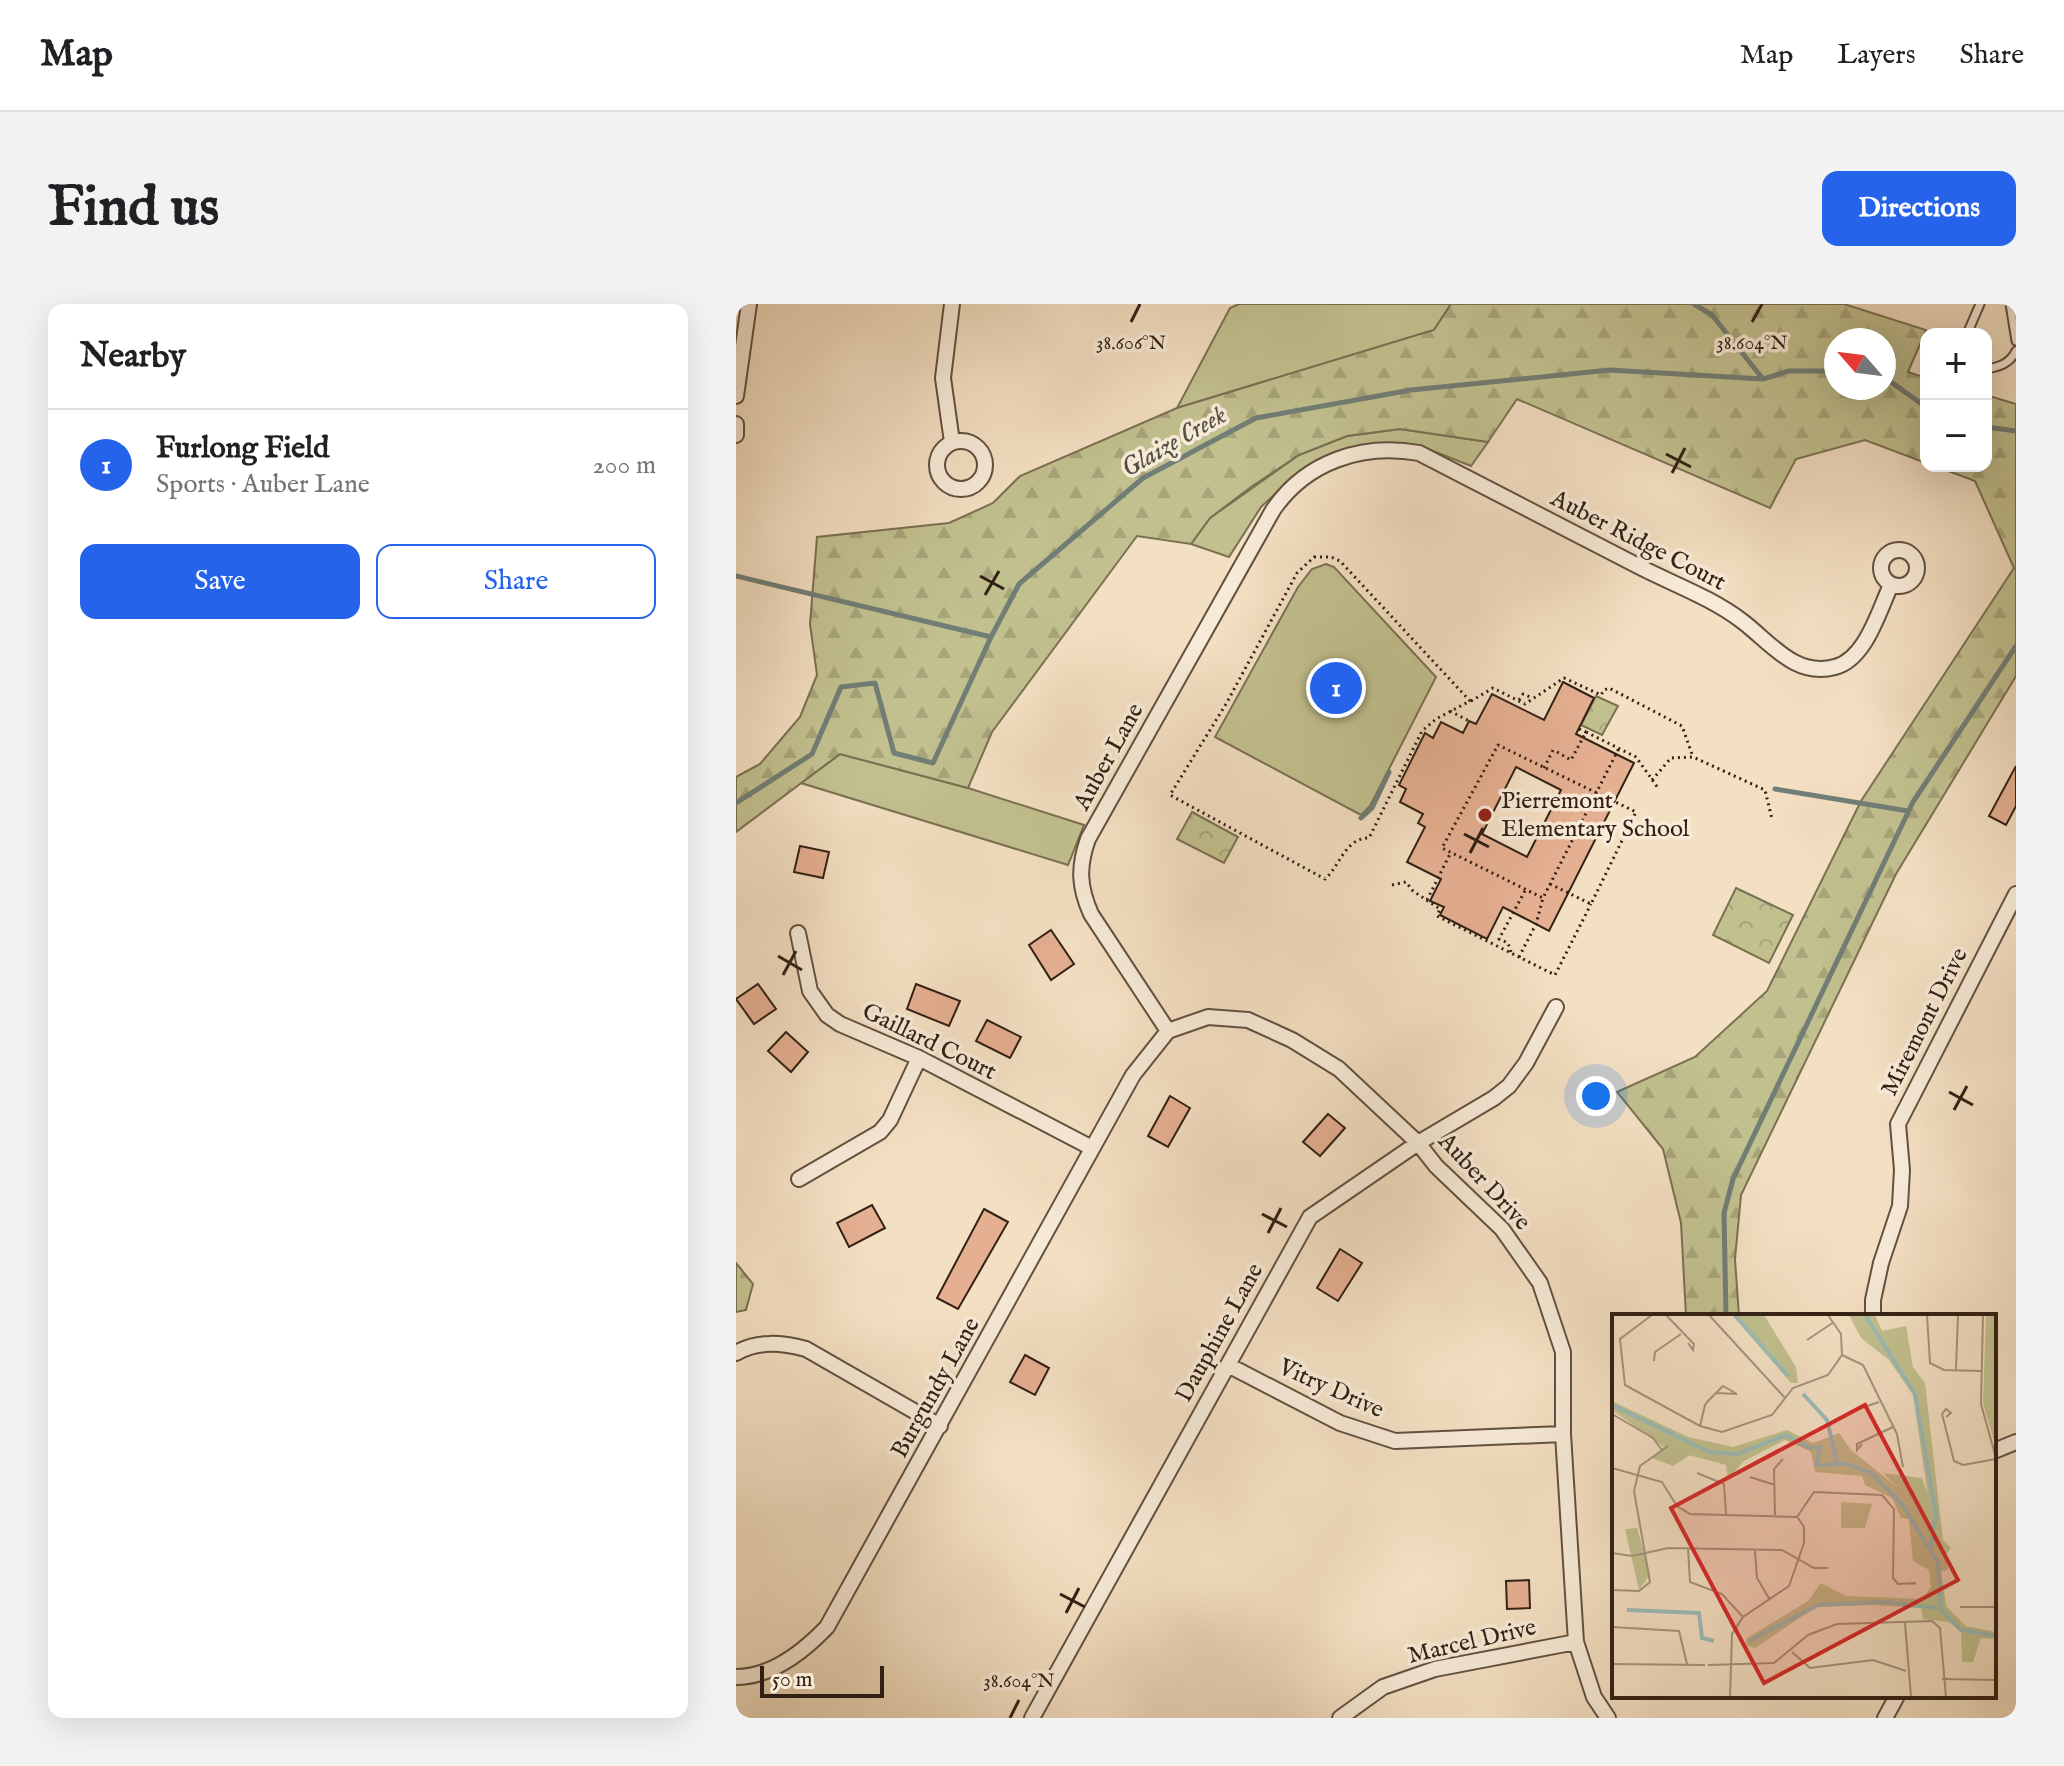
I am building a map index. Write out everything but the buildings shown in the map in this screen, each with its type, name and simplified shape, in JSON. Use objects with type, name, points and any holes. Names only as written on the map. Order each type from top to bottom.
[{"type":"street","points":[[736,396],[749,304]]},
{"type":"street","points":[[952,304],[943,378],[952,442]]},
{"type":"street","points":[[736,424],[736,435]]},
{"type":"street","name":"Auber Ridge Court","points":[[1315,469],[1342,457],[1383,450],[1419,453],[1730,613],[1787,660],[1805,667],[1838,667],[1853,656],[1864,643],[1891,585]]},
{"type":"street","name":"Auber Lane","points":[[1168,1031],[1091,914],[1082,893],[1082,856],[1088,839],[1273,510],[1285,492],[1315,469]]},
{"type":"street","name":"Miremont Drive","points":[[1873,1314],[1881,1263],[1900,1206],[1902,1170],[1898,1124],[1903,1109],[2016,894]]},
{"type":"street","name":"Gaillard Court","points":[[798,933],[810,991],[827,1015],[840,1024],[919,1058],[1092,1148]]},
{"type":"street","name":"Dauphine Lane","points":[[1032,1718],[1310,1217],[1418,1143],[1486,1104],[1509,1086],[1526,1063],[1556,1007]]},
{"type":"street","name":"Auber Drive","points":[[1168,1031],[1208,1017],[1248,1020],[1292,1040],[1339,1069],[1418,1143],[1436,1166],[1502,1229],[1540,1283],[1563,1352],[1563,1434],[1576,1642],[1594,1697],[1608,1718]]},
{"type":"street","name":"Burgundy Lane","points":[[736,1677],[763,1672],[787,1661],[827,1627],[1133,1075],[1168,1031]]},
{"type":"street","points":[[799,1179],[880,1132],[890,1120],[919,1058]]},
{"type":"street","points":[[736,1353],[783,1343],[806,1349],[940,1426]]},
{"type":"street","name":"Vitry Drive","points":[[1228,1365],[1340,1423],[1395,1441],[1563,1434]]},
{"type":"street","points":[[1996,1450],[2016,1442]]},
{"type":"street","name":"Marcel Drive","points":[[1340,1718],[1383,1687],[1435,1669],[1576,1642]]},
{"type":"street","points":[[1885,1718],[1896,1698]]},
{"type":"lane","points":[[1970,328],[1980,304]]},
{"type":"lane","points":[[2010,304],[2016,341]]},
{"type":"lane","points":[[1992,368],[2011,359],[2016,351]]},
{"type":"path","points":[[1470,701],[1340,561],[1331,557],[1314,557],[1297,573],[1226,704],[1170,795],[1325,879],[1350,846],[1359,839],[1369,838],[1422,731],[1450,711],[1470,701],[1493,688],[1525,704],[1564,678],[1600,696],[1609,688],[1682,726],[1693,757]]},
{"type":"path","points":[[1519,700],[1523,694],[1533,698]]},
{"type":"path","points":[[1450,711],[1469,721]]},
{"type":"path","points":[[1579,729],[1587,730],[1636,757],[1658,788]]},
{"type":"path","points":[[1544,768],[1553,750],[1571,760],[1587,730]]},
{"type":"path","points":[[1392,885],[1406,882],[1413,891],[1440,909],[1437,916],[1555,975],[1636,812],[1498,745],[1442,848],[1543,898]]},
{"type":"path","points":[[1519,957],[1536,924],[1543,898],[1619,748]]},
{"type":"path","points":[[1652,780],[1671,758],[1693,757],[1765,790],[1772,819]]},
{"type":"path","points":[[1427,900],[1451,853]]},
{"type":"path","points":[[1550,884],[1591,904]]},
{"type":"path","points":[[1511,952],[1508,943],[1499,939],[1526,889]]},
{"type":"green space","points":[[1239,304],[1451,304],[1434,330],[1177,408],[1230,308]]},
{"type":"green space","points":[[1451,304],[1844,304],[1920,328],[1920,344],[1908,372],[1920,376],[1920,461],[1865,440],[1796,459],[1770,508],[1517,399],[1488,442],[1400,429],[1347,436],[1299,455],[1210,518],[1191,544],[1137,536],[992,732],[968,788],[840,754],[736,832],[736,777],[760,764],[800,717],[817,675],[810,624],[817,537],[949,523],[993,503],[1020,476],[1177,408],[1434,330]]},
{"type":"green space","points":[[1992,397],[2016,404],[2016,676],[1896,874],[1741,1195],[1735,1259],[1739,1314],[1686,1314],[1681,1223],[1663,1149],[1617,1092],[1695,1057],[1767,991],[1861,801],[2014,568],[1975,481],[1951,472],[1992,472]]},
{"type":"green space","points":[[1400,429],[1488,442],[1471,466],[1418,445],[1390,444],[1322,460],[1290,480],[1261,507],[1229,557],[1191,544],[1210,518],[1299,455],[1347,436]]},
{"type":"green space","points":[[1326,564],[1334,567],[1436,677],[1370,806],[1361,815],[1215,737],[1298,587],[1312,569]]},
{"type":"green space","points":[[1596,696],[1618,706],[1602,735],[1581,725]]},
{"type":"green space","points":[[840,754],[968,788],[1084,825],[1068,865],[801,783]]},
{"type":"green space","points":[[1192,812],[1238,837],[1224,863],[1177,839]]},
{"type":"green space","points":[[1736,888],[1793,915],[1769,963],[1713,935]]},
{"type":"green space","points":[[736,1263],[753,1284],[746,1310],[736,1312]]},
{"type":"waterway","points":[[1694,304],[1712,315],[1763,379]]},
{"type":"waterway","name":"Glaize Creek","points":[[736,803],[812,754],[841,687],[875,683],[894,753],[933,763],[1019,584],[1143,478],[1256,418],[1411,390],[1610,370],[1763,379],[1789,371],[1824,371]]},
{"type":"waterway","name":"Glaize Creek","points":[[1896,386],[1920,403]]},
{"type":"waterway","name":"Glaize Creek","points":[[1992,428],[2016,431]]},
{"type":"waterway","points":[[736,576],[991,637]]},
{"type":"waterway","points":[[1726,1314],[1724,1213],[1733,1179],[1913,802],[2016,646]]},
{"type":"waterway","points":[[1361,818],[1372,808],[1389,772]]},
{"type":"waterway","points":[[1775,789],[1908,811]]},
{"type":"place","name":"Furlong Field","points":[[1336,688]]},
{"type":"place","name":"Pierremont Elementary School","points":[[1485,815]]}]
